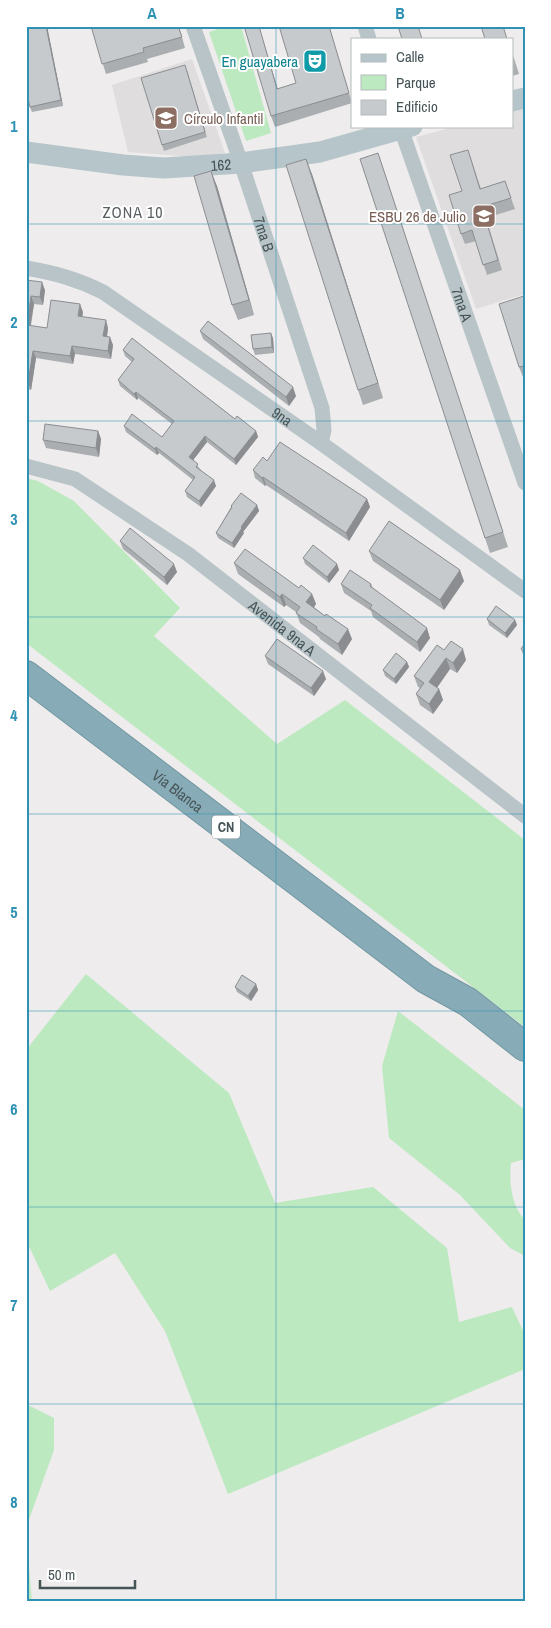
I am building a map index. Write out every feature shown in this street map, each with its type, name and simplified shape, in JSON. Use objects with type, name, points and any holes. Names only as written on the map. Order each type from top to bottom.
[{"type":"highway","name":"Vía Blanca","points":[[26,675],[426,979],[468,1002],[525,1047]]},
{"type":"highway","name":"Vía Blanca","points":[[426,979],[460,1018],[525,1067]]},
{"type":"street","name":"7ma B","points":[[193,26],[241,163],[322,408],[324,430],[321,444]]},
{"type":"street","points":[[365,26],[369,38]]},
{"type":"street","name":"162","points":[[26,152],[122,165],[164,168],[241,163],[320,152],[401,128]]},
{"type":"street","name":"7ma A","points":[[404,128],[525,483]]},
{"type":"street","name":"9na","points":[[26,268],[58,274],[103,292],[321,444],[525,591]]},
{"type":"street","name":"Avenida 9na A","points":[[26,466],[75,479],[188,554],[525,816]]},
{"type":"shaded area","name":"Círculo Infantil","points":[[192,59],[225,153],[193,157],[128,152],[112,85]]},
{"type":"shaded area","name":"ESBU 26 de Julio","points":[[525,109],[525,294],[476,309],[416,137],[450,128],[514,128],[514,112]]},
{"type":"green space","points":[[227,26],[241,26],[271,133],[246,141],[209,32]]},
{"type":"green space","points":[[26,478],[38,481],[74,501],[180,608],[154,636],[277,744],[345,700],[525,840],[525,1027],[26,643]]},
{"type":"green space","points":[[86,974],[229,1093],[275,1203],[373,1187],[447,1248],[459,1322],[512,1307],[525,1335],[525,1369],[228,1494],[165,1331],[115,1253],[50,1291],[26,1240],[26,1050]]},
{"type":"green space","points":[[398,1011],[525,1110],[525,1159],[511,1163],[510,1178],[514,1201],[525,1220],[525,1256],[510,1248],[460,1195],[389,1138],[382,1066]]},
{"type":"green space","points":[[26,1404],[54,1418],[54,1450],[26,1528]]},
{"type":"green space","points":[[26,1532],[32,1602],[26,1602]]},
{"type":"building","points":[[26,26],[46,26],[61,100],[30,107],[26,91]]},
{"type":"building","points":[[91,26],[178,26],[182,37],[143,48],[144,52],[102,64]]},
{"type":"building","name":"En guayabera","points":[[244,26],[259,26],[277,89],[296,83],[279,26],[329,26],[349,93],[271,116]]},
{"type":"building","points":[[398,26],[418,26],[422,38],[402,38]]},
{"type":"building","points":[[481,26],[503,26],[507,38],[485,38]]},
{"type":"building","points":[[185,65],[205,132],[162,145],[141,78]]},
{"type":"building","points":[[468,150],[480,189],[505,181],[511,198],[482,207],[498,260],[483,265],[472,230],[461,234],[449,195],[462,191],[450,155]]},
{"type":"building","points":[[378,153],[503,532],[485,538],[360,159]]},
{"type":"building","points":[[306,159],[378,383],[358,390],[286,165]]},
{"type":"building","points":[[211,171],[249,300],[232,305],[194,176]]},
{"type":"building","points":[[26,280],[42,282],[40,297],[31,296],[27,325],[47,328],[51,300],[80,304],[78,316],[106,320],[103,336],[110,337],[108,351],[72,346],[70,356],[33,351],[28,382],[26,382]]},
{"type":"building","points":[[524,296],[525,366],[519,367],[499,304]]},
{"type":"building","points":[[208,321],[293,387],[286,397],[200,331]]},
{"type":"building","points":[[271,333],[272,347],[253,349],[251,335]]},
{"type":"building","points":[[132,338],[235,419],[237,416],[256,431],[234,459],[205,436],[189,457],[198,464],[196,467],[214,480],[199,501],[185,491],[195,477],[156,447],[155,449],[124,426],[132,414],[162,437],[174,421],[136,392],[134,394],[118,380],[134,359],[123,350]]},
{"type":"building","points":[[45,424],[98,431],[96,448],[43,440]]},
{"type":"building","points":[[280,442],[367,499],[346,533],[262,478],[253,470],[263,457],[267,461]]},
{"type":"building","points":[[241,493],[257,505],[232,543],[216,533],[231,506]]},
{"type":"building","points":[[389,521],[460,570],[440,600],[369,551]]},
{"type":"building","points":[[130,528],[174,564],[164,577],[120,541]]},
{"type":"building","points":[[313,545],[337,564],[327,577],[303,558]]},
{"type":"building","points":[[245,549],[299,588],[301,585],[312,594],[306,602],[325,616],[326,614],[348,629],[338,644],[296,613],[300,607],[282,594],[280,597],[234,563]]},
{"type":"building","points":[[350,570],[427,628],[417,642],[370,608],[372,605],[341,584]]},
{"type":"building","points":[[496,606],[515,620],[505,633],[487,619]]},
{"type":"building","points":[[277,639],[323,671],[311,688],[265,656]]},
{"type":"building","points":[[451,641],[463,649],[453,663],[446,658],[429,682],[439,689],[429,704],[416,694],[424,683],[414,676],[437,645],[444,650]]},
{"type":"building","points":[[525,643],[525,652],[521,649]]},
{"type":"building","points":[[396,653],[407,662],[394,679],[383,670]]},
{"type":"building","points":[[242,975],[256,984],[248,996],[235,987]]},
{"type":"place","name":"En guayabera","points":[[315,61]]},
{"type":"place","name":"Círculo Infantil","points":[[166,118]]},
{"type":"place","name":"ESBU 26 de Julio","points":[[484,216]]},
{"type":"district","name":"ZONA 10","points":[[133,212]]}]
